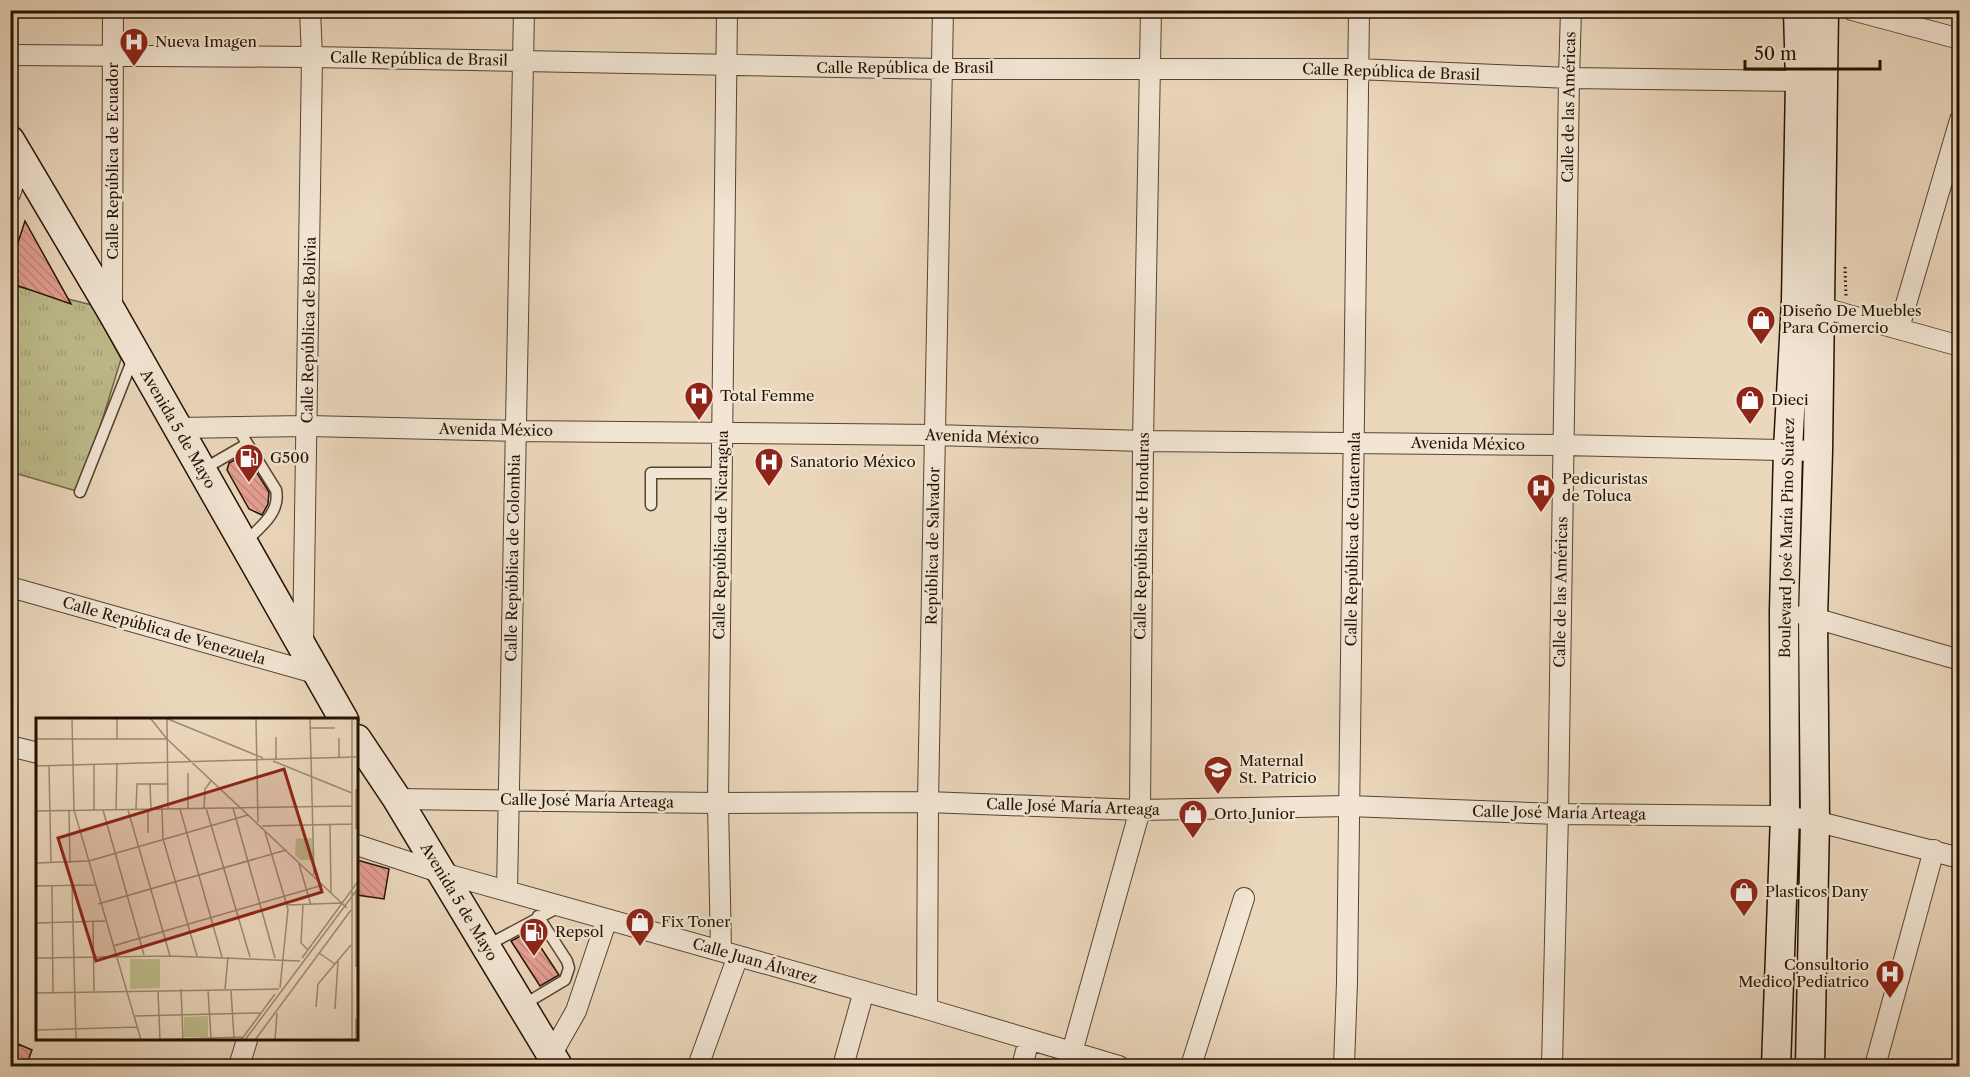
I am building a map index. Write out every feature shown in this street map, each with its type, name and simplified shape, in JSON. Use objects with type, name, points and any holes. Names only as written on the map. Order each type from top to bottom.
[{"type":"main road","name":"Boulevard José María Pino Suárez","points":[[1798,10],[1808,304],[1818,451],[1813,617],[1815,822],[1810,1066]]},
{"type":"main road","name":"Boulevard José María Pino Suárez","points":[[1776,1066],[1785,816],[1784,610],[1788,450],[1808,304],[1824,10]]},
{"type":"main road","name":"Avenida 5 de Mayo","points":[[16,150],[112,312],[341,718]]},
{"type":"main road","name":"Avenida 5 de Mayo","points":[[358,740],[397,799],[555,1061]]},
{"type":"street","name":"Calle República de Ecuador","points":[[112,312],[114,10]]},
{"type":"street","name":"Calle República de Bolivia","points":[[303,650],[308,426],[312,57],[310,10]]},
{"type":"street","name":"Calle República de Colombia","points":[[507,890],[524,10]]},
{"type":"street","name":"Calle República de Nicaragua","points":[[727,10],[718,803],[729,954]]},
{"type":"street","name":"República de Salvador","points":[[927,1009],[928,802],[943,10]]},
{"type":"street","name":"Calle República de Honduras","points":[[1072,1052],[1140,810],[1143,441],[1151,10]]},
{"type":"street","name":"Calle República de Guatemala","points":[[1344,1066],[1359,10]]},
{"type":"street","name":"Calle de las Américas","points":[[1552,1066],[1571,10]]},
{"type":"street","points":[[1852,10],[1959,39]]},
{"type":"street","name":"Calle República de Brasil","points":[[10,55],[523,60],[942,69],[1357,69],[1569,78],[1800,81]]},
{"type":"street","points":[[1899,328],[1959,120]]},
{"type":"street","points":[[10,194],[16,150]]},
{"type":"street","points":[[1808,304],[1959,346]]},
{"type":"street","name":"Avenida México","points":[[177,428],[308,426],[1818,451]]},
{"type":"street","name":"Calle República de Venezuela","points":[[10,587],[318,674]]},
{"type":"street","points":[[1784,610],[1959,660]]},
{"type":"street","points":[[10,746],[36,752]]},
{"type":"street","name":"Calle José María Arteaga","points":[[397,799],[718,803],[928,802],[1140,810],[1349,806],[1558,814],[1785,816],[1934,850],[1959,858]]},
{"type":"street","name":"Calle Juan Álvarez","points":[[358,845],[559,907],[864,991],[1119,1066]]},
{"type":"street","points":[[1875,1066],[1934,850]]},
{"type":"street","points":[[1191,1066],[1244,898]]},
{"type":"street","points":[[555,1061],[576,1011],[607,919]]},
{"type":"street","points":[[698,1066],[729,954]]},
{"type":"street","points":[[843,1066],[864,991]]},
{"type":"street","points":[[239,1066],[247,1041]]},
{"type":"street","points":[[1022,1066],[1029,1041]]},
{"type":"lane","points":[[80,492],[135,353]]},
{"type":"lane","points":[[237,427],[276,490],[278,498],[272,514],[243,543]]},
{"type":"lane","points":[[202,470],[247,444]]},
{"type":"lane","points":[[651,505],[651,473],[722,473]]},
{"type":"lane","points":[[486,946],[538,916],[559,907]]},
{"type":"lane","points":[[522,1005],[565,980],[569,974],[567,961],[538,916]]},
{"type":"green space","points":[[11,285],[92,305],[121,359],[80,492],[11,472]]},
{"type":"building","points":[[25,221],[71,304],[10,283],[10,267]]},
{"type":"building","name":"G500","points":[[240,457],[248,459],[269,492],[268,504],[262,515],[249,509],[227,470],[229,463]]},
{"type":"building","points":[[358,860],[389,869],[384,899],[358,895]]},
{"type":"building","name":"Repsol","points":[[530,931],[559,975],[540,986],[511,941]]},
{"type":"building","points":[[18,1044],[32,1050],[26,1066],[10,1066]]},
{"type":"place","name":"Nueva Imagen","points":[[134,68]]},
{"type":"place","name":"Diseño De Muebles Para Comercio","points":[[1761,346]]},
{"type":"place","name":"Total Femme","points":[[699,422]]},
{"type":"place","name":"Dieci","points":[[1750,426]]},
{"type":"place","name":"G500","points":[[249,484]]},
{"type":"place","name":"Sanatorio México","points":[[769,488]]},
{"type":"place","name":"Pedicuristas de Toluca","points":[[1541,514]]},
{"type":"place","name":"Maternal St. Patricio","points":[[1218,796]]},
{"type":"place","name":"Orto Junior","points":[[1193,840]]},
{"type":"place","name":"Plasticos Dany","points":[[1744,918]]},
{"type":"place","name":"Fix Toner","points":[[640,948]]},
{"type":"place","name":"Repsol","points":[[534,958]]},
{"type":"place","name":"Consultorio Medico Pediatrico","points":[[1890,1000]]}]
